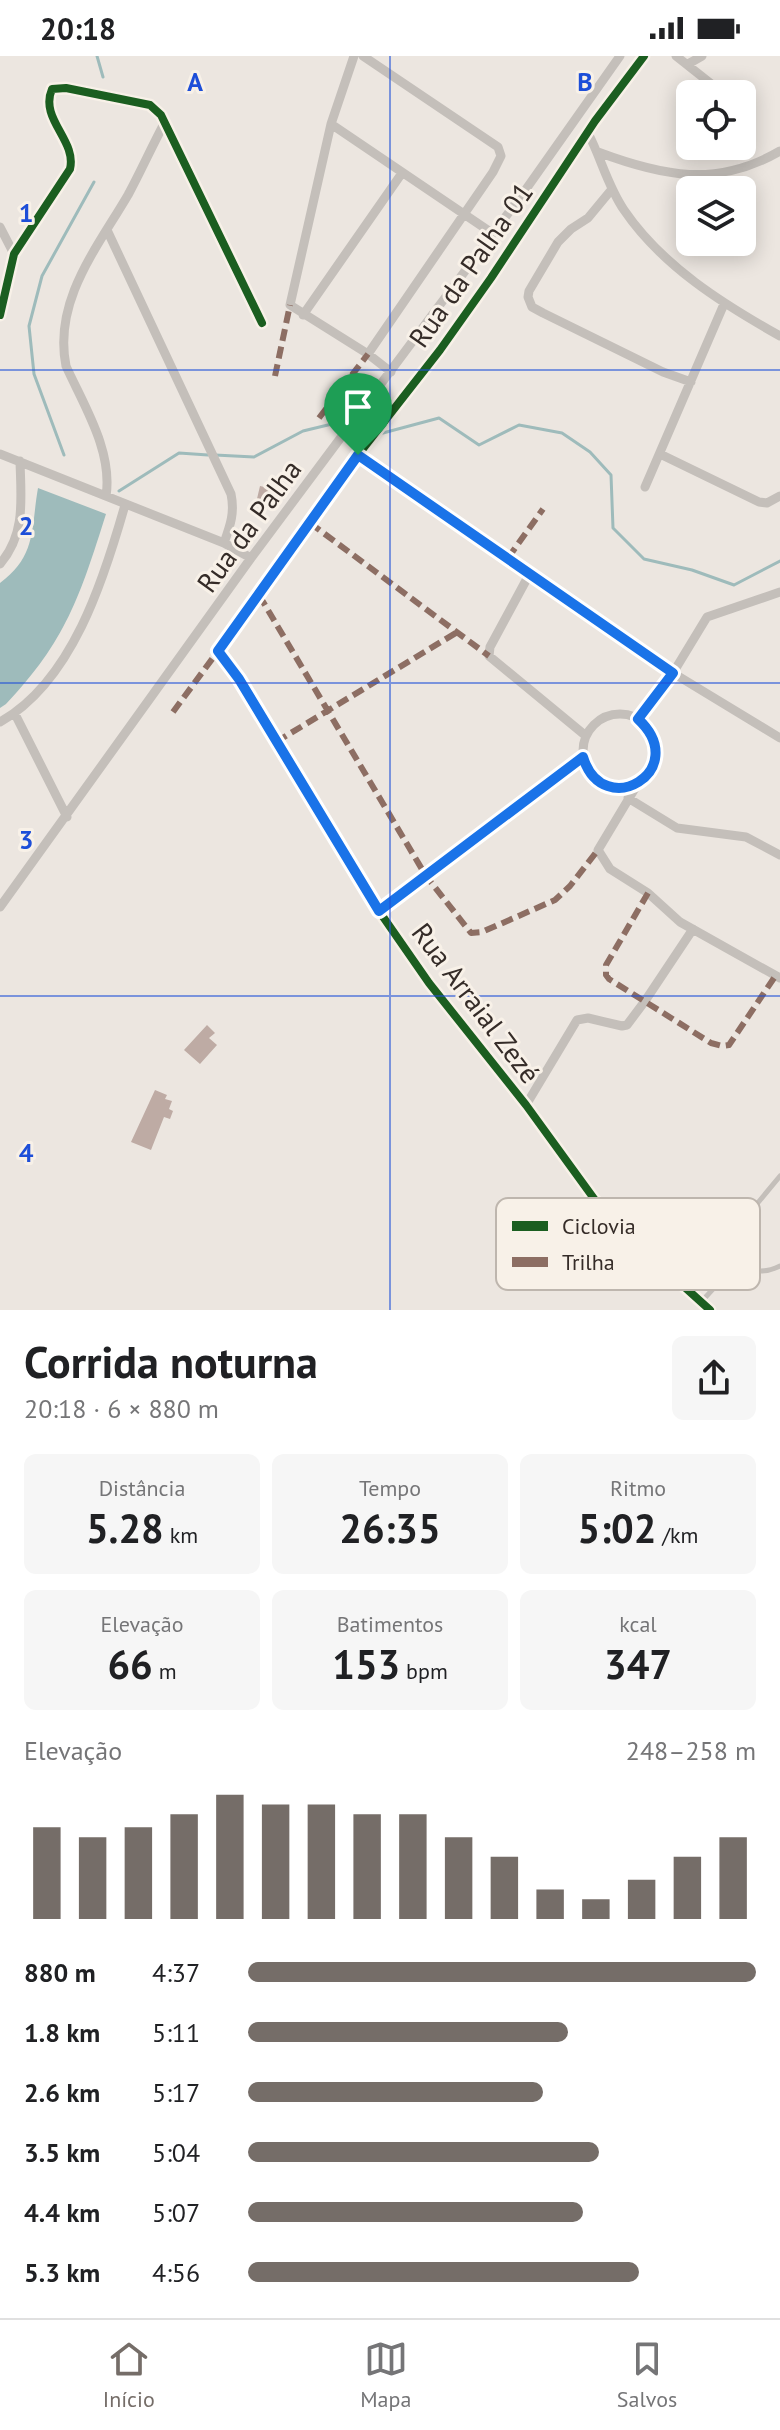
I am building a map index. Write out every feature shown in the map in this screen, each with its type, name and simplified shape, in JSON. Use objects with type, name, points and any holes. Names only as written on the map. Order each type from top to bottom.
[{"type":"street","points":[[354,56],[331,124],[290,305],[391,372]]},
{"type":"street","points":[[363,56],[498,147],[501,156],[368,354]]},
{"type":"street","name":"Rua da Palha","points":[[0,906],[620,56]]},
{"type":"street","name":"Rua da Palha 01","points":[[218,651],[358,455],[449,338],[644,56]]},
{"type":"street","points":[[676,56],[707,80]]},
{"type":"street","points":[[688,64],[702,56]]},
{"type":"street","points":[[0,315],[14,254],[71,165],[71,156],[48,106],[52,89],[66,88],[150,105],[161,115],[262,323]]},
{"type":"street","points":[[106,496],[108,480],[104,454],[66,366],[63,350],[68,305],[77,279],[165,122]]},
{"type":"street","points":[[331,124],[492,233]]},
{"type":"street","points":[[588,133],[612,189],[651,244],[724,304],[780,336]]},
{"type":"street","points":[[598,152],[634,166],[693,176],[734,171],[780,151]]},
{"type":"street","points":[[303,315],[402,173]]},
{"type":"street","points":[[612,189],[588,218],[558,242],[529,291],[529,302],[532,307],[663,372],[691,382]]},
{"type":"street","points":[[0,227],[14,254]]},
{"type":"street","points":[[107,230],[231,494],[232,521],[224,543]]},
{"type":"street","points":[[645,487],[724,304]]},
{"type":"street","points":[[0,453],[224,543],[251,558]]},
{"type":"street","points":[[660,454],[759,502],[775,501],[780,496]]},
{"type":"street","points":[[358,455],[673,673],[780,738]]},
{"type":"street","points":[[0,564],[8,554],[21,520],[20,461]]},
{"type":"street","points":[[0,722],[15,714],[34,696],[62,660],[94,602],[125,505]]},
{"type":"street","points":[[530,573],[490,647],[489,656],[586,736]]},
{"type":"street","points":[[638,719],[673,673],[707,617],[780,592]]},
{"type":"street","name":"Rua Arraial Zezé","points":[[218,651],[239,679],[379,911],[429,983],[526,1105],[594,1198]]},
{"type":"street","points":[[15,714],[67,817]]},
{"type":"street","points":[[637,785],[617,788],[591,775],[583,757],[586,736],[601,719],[613,715],[638,719],[652,735],[656,755],[649,773],[628,798],[598,850],[610,869],[648,893],[674,917],[693,929],[779,974]]},
{"type":"street","points":[[379,911],[583,757]]},
{"type":"street","points":[[628,798],[677,828],[746,837],[780,855]]},
{"type":"street","points":[[526,1105],[577,1020],[584,1018],[627,1025],[693,929]]},
{"type":"street","name":"Rua Arraial Zezé","points":[[688,1290],[710,1310]]},
{"type":"lane","points":[[760,1200],[780,1176]]},
{"type":"lane","points":[[760,1272],[780,1266]]},
{"type":"lane","points":[[702,1302],[713,1290]]},
{"type":"water","points":[[38,488],[106,514],[79,594],[57,638],[26,681],[0,708],[0,583],[21,562],[26,551],[33,528]]},
{"type":"building","points":[[260,486],[277,490],[273,507],[256,503]]},
{"type":"building","points":[[207,1025],[215,1033],[209,1038],[217,1045],[200,1064],[184,1050]]},
{"type":"building","points":[[155,1090],[167,1095],[165,1099],[172,1101],[169,1109],[173,1111],[170,1119],[164,1117],[151,1150],[131,1142]]},
{"type":"waterway","points":[[97,56],[103,77]]},
{"type":"waterway","points":[[64,455],[34,374],[29,326],[42,276],[94,182]]},
{"type":"waterway","points":[[383,433],[439,418],[479,445],[519,425],[562,433],[590,452],[611,475],[613,528],[644,559],[692,570],[734,585],[780,561]]},
{"type":"waterway","points":[[215,455],[254,457],[303,431],[332,424]]},
{"type":"waterway","points":[[119,491],[179,453],[208,455]]},
{"type":"marked path","points":[[275,376],[290,305]]},
{"type":"marked path","points":[[319,418],[368,354]]},
{"type":"marked path","points":[[508,558],[543,509]]},
{"type":"marked path","points":[[310,523],[489,656]]},
{"type":"marked path","points":[[259,595],[426,876],[471,933],[482,932],[555,900],[598,850]]},
{"type":"marked path","points":[[276,742],[459,631]]},
{"type":"marked path","points":[[173,712],[218,651]]},
{"type":"marked path","points":[[648,893],[606,965],[609,979],[711,1043],[722,1046],[729,1045],[776,975]]},
{"type":"cycle path","points":[[594,1198],[526,1105],[429,983],[379,911],[239,679],[218,651],[358,455],[440,350],[595,121],[644,56]]},
{"type":"cycle path","points":[[0,315],[14,254],[70,169],[68,148],[50,110],[49,100],[52,89],[66,88],[150,105],[161,115],[262,323]]},
{"type":"cycle path","points":[[688,1290],[710,1310]]},
{"type":"route","points":[[358,455],[673,673],[638,719],[652,735],[656,755],[649,773],[637,785],[607,786],[591,775],[583,757],[379,911],[239,679],[218,651],[358,455]]}]
